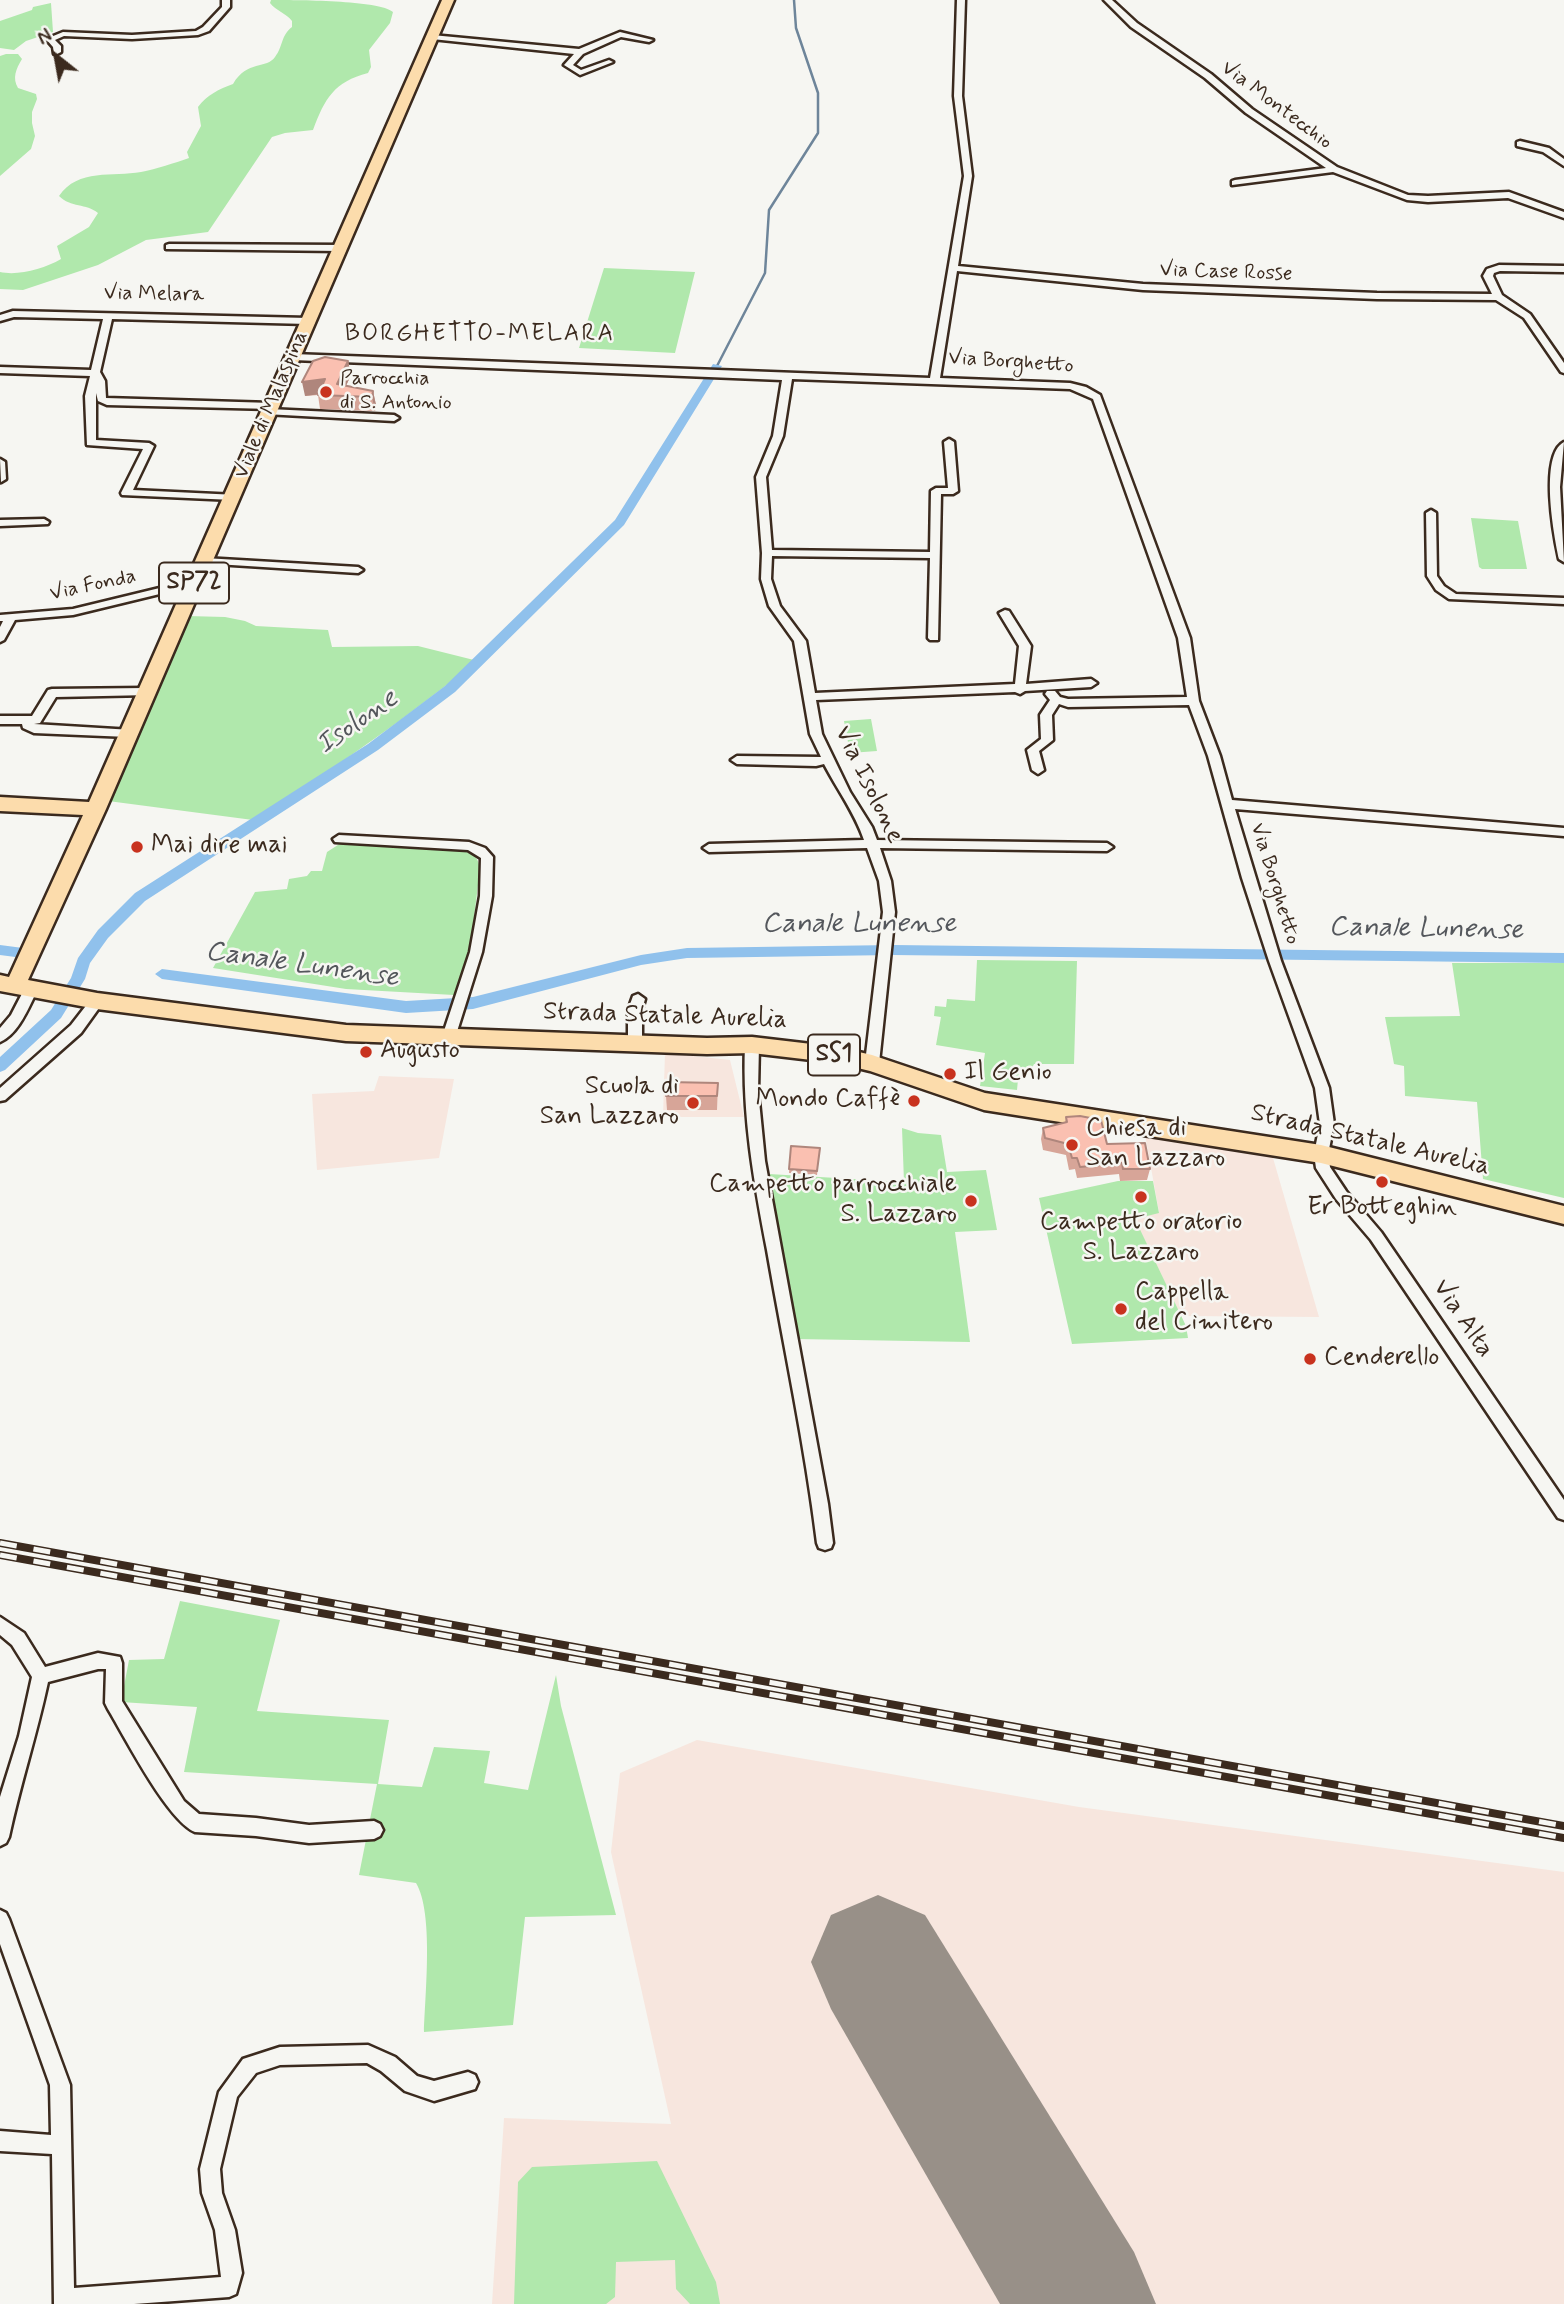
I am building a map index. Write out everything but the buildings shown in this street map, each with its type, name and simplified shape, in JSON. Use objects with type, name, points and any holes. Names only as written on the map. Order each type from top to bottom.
[{"type":"main road","name":"Viale di Malaspina","points":[[96,809],[448,0]]},
{"type":"main road","points":[[0,804],[96,809]]},
{"type":"main road","name":"SP72","points":[[21,987],[32,953],[96,809]]},
{"type":"main road","name":"Strada Statale Aurelia","points":[[21,987],[93,1000],[346,1033],[635,1044],[752,1045],[801,1049],[872,1063],[984,1101],[1321,1154],[1564,1215]]},
{"type":"street","points":[[57,52],[57,46],[50,39],[63,34],[132,37],[198,33],[206,29],[226,7],[226,0]]},
{"type":"street","points":[[935,379],[968,176],[957,96],[961,0]]},
{"type":"street","name":"Via Montecchio","points":[[1108,0],[1134,24],[1208,76],[1249,111],[1334,169],[1407,197],[1428,199],[1509,195],[1564,215]]},
{"type":"street","points":[[609,62],[580,73],[568,65],[580,52],[620,34],[649,40]]},
{"type":"street","points":[[432,37],[580,52]]},
{"type":"street","points":[[1520,144],[1546,150],[1564,163]]},
{"type":"street","points":[[1235,183],[1334,169]]},
{"type":"street","points":[[169,247],[341,248]]},
{"type":"street","name":"Via Case Rosse","points":[[953,268],[1143,287],[1363,296],[1498,297]]},
{"type":"street","points":[[1564,269],[1494,269],[1488,276],[1498,297],[1527,317],[1564,370]]},
{"type":"street","name":"Via Melara","points":[[0,318],[13,314],[308,321]]},
{"type":"street","points":[[108,317],[90,396],[92,443],[149,446],[126,493],[233,497]]},
{"type":"street","name":"Via Borghetto","points":[[293,356],[1070,386],[1089,392],[1100,400],[1184,638],[1193,701],[1214,756],[1273,956],[1322,1088],[1327,1124],[1321,1154]]},
{"type":"street","points":[[0,370],[96,373]]},
{"type":"street","points":[[96,373],[100,381],[101,399],[107,402],[394,418]]},
{"type":"street","name":"Via Isolone","points":[[782,374],[787,379],[787,391],[778,436],[761,477],[767,553],[766,579],[770,596],[800,641],[805,657],[816,734],[827,759],[866,827],[881,864],[888,902],[886,944],[872,1063]]},
{"type":"street","points":[[934,638],[936,491],[953,491],[949,442]]},
{"type":"street","points":[[1563,551],[1554,502],[1557,463],[1564,445]]},
{"type":"street","points":[[0,461],[1,479]]},
{"type":"street","points":[[1431,513],[1432,576],[1440,588],[1453,597],[1564,601]]},
{"type":"street","points":[[0,523],[44,522]]},
{"type":"street","points":[[767,553],[934,555]]},
{"type":"street","points":[[204,561],[358,570]]},
{"type":"street","name":"Via Fonda","points":[[6,617],[73,612],[193,586]]},
{"type":"street","points":[[1006,613],[1025,646],[1020,690]]},
{"type":"street","points":[[0,638],[6,617]]},
{"type":"street","points":[[809,697],[847,693],[1020,690],[1091,683]]},
{"type":"street","points":[[1046,687],[1056,700],[1068,703],[1193,701]]},
{"type":"street","points":[[0,720],[36,720],[52,694],[146,692]]},
{"type":"street","points":[[1038,769],[1033,750],[1047,740],[1046,715],[1056,700]]},
{"type":"street","points":[[28,720],[27,725],[34,729],[128,733]]},
{"type":"street","points":[[737,760],[816,762],[827,759]]},
{"type":"street","points":[[1228,804],[1564,832]]},
{"type":"street","points":[[339,839],[468,846],[481,850],[487,856],[483,908],[471,975],[454,1013],[449,1037]]},
{"type":"street","points":[[709,848],[872,844],[1107,847]]},
{"type":"street","points":[[0,1037],[16,1018],[21,987]]},
{"type":"street","points":[[635,1044],[635,1010],[638,999]]},
{"type":"street","points":[[0,1096],[76,1029],[93,1000]]},
{"type":"street","points":[[752,1045],[749,1079],[760,1174],[818,1482],[824,1543]]},
{"type":"street","name":"Via Alta","points":[[1321,1154],[1324,1168],[1341,1195],[1376,1236],[1564,1513]]},
{"type":"street","points":[[0,1625],[18,1640],[41,1676],[0,1837]]},
{"type":"street","points":[[41,1676],[74,1666],[108,1661],[114,1663],[114,1703],[178,1807],[195,1823],[309,1834],[374,1830]]},
{"type":"street","points":[[0,1919],[60,2085],[64,2301],[229,2287],[232,2273],[225,2230],[212,2193],[210,2169],[229,2092],[250,2066],[280,2056],[368,2054],[388,2064],[412,2084],[434,2091],[468,2082]]},
{"type":"street","points":[[0,2141],[61,2145]]},
{"type":"shaded area","points":[[665,1053],[730,1060],[744,1117],[663,1117]]},
{"type":"shaded area","points":[[379,1076],[454,1079],[439,1158],[317,1170],[312,1094],[374,1091]]},
{"type":"shaded area","points":[[1144,1129],[1271,1151],[1319,1317],[1181,1316],[1134,1218],[1159,1212]]},
{"type":"shaded area","points":[[697,1740],[1079,1807],[1564,1872],[1564,2304],[492,2304],[504,2118],[671,2124],[611,1852],[620,1773]]},
{"type":"green space","points":[[271,0],[355,3],[393,12],[390,23],[369,50],[371,67],[368,73],[347,81],[332,93],[313,130],[272,137],[208,232],[146,240],[98,265],[23,290],[0,289],[0,272],[23,272],[54,263],[61,259],[57,246],[89,227],[98,213],[59,196],[67,187],[86,177],[141,172],[189,158],[187,152],[201,126],[198,107],[214,93],[233,84],[244,71],[271,61],[292,27],[292,21],[272,6]]},
{"type":"green space","points":[[51,3],[53,32],[26,41],[14,50],[0,48],[0,21],[32,10],[33,7]]},
{"type":"green space","points":[[18,54],[22,59],[16,74],[16,84],[18,88],[36,94],[37,99],[32,112],[35,136],[31,149],[0,176],[0,56]]},
{"type":"green space","points":[[604,268],[695,272],[675,353],[579,348]]},
{"type":"green space","points":[[1471,518],[1518,521],[1527,569],[1479,567]]},
{"type":"green space","points":[[187,616],[225,617],[256,626],[328,630],[332,647],[418,646],[474,660],[452,681],[398,722],[253,820],[108,801]]},
{"type":"green space","points":[[871,719],[877,751],[850,753],[844,721]]},
{"type":"green space","points":[[341,843],[459,849],[476,858],[480,869],[469,958],[454,995],[346,989],[213,968],[255,892],[287,889],[289,879],[307,876],[311,871],[322,871],[327,852]]},
{"type":"green space","points":[[977,960],[1077,961],[1074,1064],[1034,1064],[1031,1070],[1019,1069],[1017,1090],[980,1086],[985,1053],[936,1045],[941,1017],[934,1016],[935,1006],[946,1007],[947,999],[975,1001]]},
{"type":"green space","points":[[1452,963],[1564,963],[1564,1198],[1483,1179],[1477,1102],[1405,1096],[1404,1066],[1394,1064],[1385,1017],[1460,1016]]},
{"type":"green space","points":[[902,1128],[941,1135],[947,1172],[986,1170],[997,1230],[955,1232],[970,1342],[796,1339],[769,1174],[904,1182]]},
{"type":"green space","points":[[1118,1181],[1153,1181],[1159,1213],[1135,1219],[1186,1326],[1188,1338],[1072,1344],[1039,1198]]},
{"type":"green space","points":[[180,1601],[280,1620],[257,1711],[389,1720],[378,1784],[422,1787],[434,1747],[490,1751],[484,1783],[528,1790],[556,1675],[561,1706],[616,1915],[525,1917],[513,2025],[424,2032],[427,1934],[422,1896],[416,1883],[359,1875],[377,1784],[184,1772],[197,1707],[121,1702],[129,1660],[164,1659]]},
{"type":"green space","points":[[657,2161],[716,2282],[720,2304],[690,2304],[676,2289],[675,2260],[616,2262],[615,2297],[606,2304],[514,2304],[518,2182],[532,2167]]},
{"type":"waterway","points":[[717,366],[765,273],[769,210],[818,133],[818,93],[796,28],[794,0]]},
{"type":"waterway","name":"Isolone","points":[[0,1066],[56,1014],[78,979],[83,962],[103,934],[140,897],[373,747],[450,689],[620,522],[717,366]]},
{"type":"waterway","name":"Canale Lunense","points":[[0,950],[23,953]]},
{"type":"waterway","name":"Canale Lunense","points":[[162,974],[406,1007],[473,1003],[641,960],[687,953],[893,950],[1564,958]]},
{"type":"runway","points":[[878,1962],[1082,2304]]},
{"type":"railway","points":[[0,1543],[1564,1826]]},
{"type":"railway","points":[[0,1555],[1564,1838]]},
{"type":"place","name":"Parrocchia di S. Antonio","points":[[326,392]]},
{"type":"place","name":"Mai dire mai","points":[[137,847]]},
{"type":"place","name":"Augusto","points":[[366,1052]]},
{"type":"place","name":"Il Genio","points":[[950,1074]]},
{"type":"place","name":"Mondo Caffè","points":[[914,1101]]},
{"type":"place","name":"Scuola di San Lazzaro","points":[[693,1103]]},
{"type":"place","name":"Chiesa di San Lazzaro","points":[[1072,1145]]},
{"type":"place","name":"Er Botteghin","points":[[1382,1182]]},
{"type":"place","name":"Campetto oratorio S. Lazzaro","points":[[1141,1197]]},
{"type":"place","name":"Campetto parrocchiale S. Lazzaro","points":[[971,1201]]},
{"type":"place","name":"Cappella del Cimitero","points":[[1121,1309]]},
{"type":"place","name":"Cenderello","points":[[1310,1359]]},
{"type":"district","name":"BORGHETTO-MELARA","points":[[480,335]]}]
